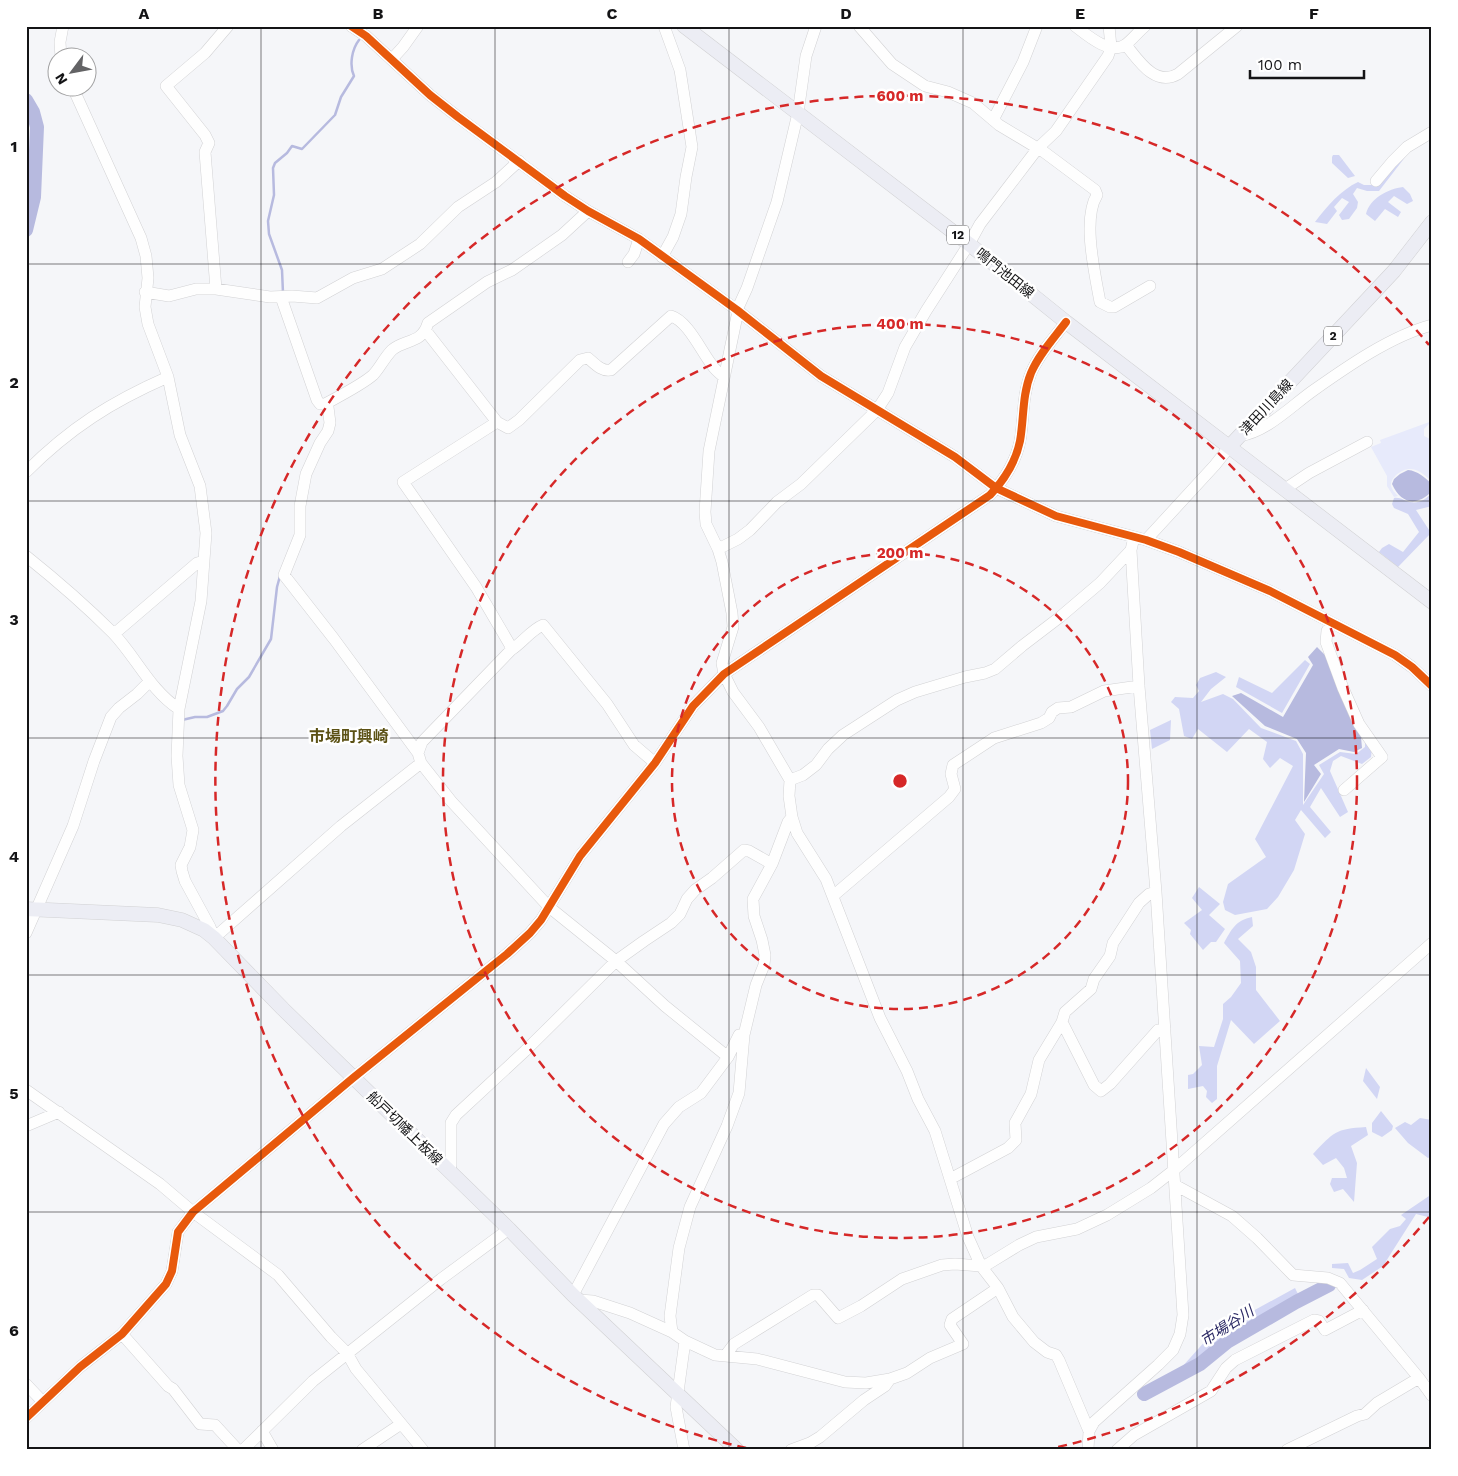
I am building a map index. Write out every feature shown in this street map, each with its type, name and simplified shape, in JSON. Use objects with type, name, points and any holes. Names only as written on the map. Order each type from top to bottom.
[{"type":"main road","name":"鳴門池田線","points":[[684,26],[969,244],[1066,322],[1234,441]]},
{"type":"main road","name":"津田川島線","points":[[1432,222],[1394,271],[1234,441],[1286,489],[1432,602]]},
{"type":"main road","name":"船戸切幡上板線","points":[[32,910],[158,915],[182,920],[204,930],[509,1229],[576,1298],[737,1450]]},
{"type":"street","points":[[60,48],[63,26]]},
{"type":"street","points":[[216,289],[205,152],[209,144],[205,135],[166,86],[205,53],[228,26]]},
{"type":"street","points":[[351,26],[366,36],[430,95],[588,211],[639,239],[737,311],[804,364],[955,457],[996,488],[1056,516],[1146,540],[1270,591],[1395,655],[1412,667],[1432,686]]},
{"type":"street","points":[[392,59],[418,26]]},
{"type":"street","points":[[662,257],[673,237],[681,214],[692,147],[680,70],[664,26]]},
{"type":"street","points":[[816,26],[806,56],[798,113],[777,202],[737,311],[709,451],[706,524],[709,534],[718,549],[732,613],[733,627],[722,663],[724,674],[733,692],[759,727],[790,780],[788,796],[797,833],[826,879],[880,1018],[935,1131],[968,1238],[981,1266],[998,1288],[1013,1317],[1034,1342],[1047,1352],[1056,1355],[1059,1360],[1089,1431],[1088,1450]]},
{"type":"street","points":[[859,26],[892,64],[925,86],[948,92],[973,103],[993,120],[1038,148],[1095,190],[1097,195],[1093,202],[1090,249],[1100,302],[1114,307],[1150,286]]},
{"type":"street","points":[[993,120],[1023,62],[1037,26]]},
{"type":"street","points":[[1076,26],[1094,40],[1111,47],[1120,48],[1126,45],[1145,26]]},
{"type":"street","points":[[718,549],[738,539],[750,530],[777,502],[801,484],[877,410],[888,393],[905,347],[980,224],[1038,148],[1056,131],[1108,56],[1111,47],[1109,26]]},
{"type":"street","points":[[1126,45],[1156,77],[1170,79],[1237,26]]},
{"type":"street","points":[[78,98],[141,238],[146,256],[147,270],[144,307],[148,324],[168,377],[180,435],[200,486],[206,533],[201,601],[179,709],[176,756],[178,780],[193,830],[190,847],[181,864],[182,871],[185,881],[214,938],[419,758],[422,742],[511,650],[520,645],[538,627],[543,625],[607,704],[634,745],[655,763]]},
{"type":"street","points":[[1376,181],[1407,147],[1432,132]]},
{"type":"street","points":[[145,292],[169,296],[196,289],[216,289],[245,295],[317,298],[353,278],[382,269],[420,244],[458,207],[496,182],[519,161]]},
{"type":"street","points":[[324,404],[372,375],[394,349],[413,341],[426,331],[428,323],[487,282],[512,270],[562,236],[588,211]]},
{"type":"street","points":[[628,262],[634,254],[639,239]]},
{"type":"street","points":[[281,297],[317,400],[328,408],[330,423],[306,474],[300,506],[300,535],[284,575],[334,638],[451,801],[549,906],[616,961],[665,1006],[728,1057]]},
{"type":"street","points":[[426,331],[497,422],[508,428],[580,360],[588,358],[602,369],[611,370],[671,316],[678,318],[690,331],[713,368],[724,376]]},
{"type":"street","points":[[26,1418],[80,1367],[122,1334],[166,1284],[172,1271],[178,1232],[193,1212],[353,1078],[507,954],[530,933],[541,920],[580,856],[655,763],[694,706],[724,674],[983,500],[996,488],[1014,460],[1020,442],[1024,397],[1031,373],[1046,348],[1066,322]]},
{"type":"street","points":[[1146,540],[1215,465],[1234,441],[1268,424],[1315,389],[1375,350],[1403,336],[1432,325]]},
{"type":"street","points":[[26,472],[88,419],[130,393],[168,377]]},
{"type":"street","points":[[497,422],[404,482],[476,587],[510,645],[511,650]]},
{"type":"street","points":[[1286,489],[1309,473],[1367,442]]},
{"type":"street","points":[[1089,1431],[1094,1422],[1173,1350],[1180,1334],[1183,1314],[1156,892],[1130,550],[1134,537]]},
{"type":"street","points":[[790,780],[803,775],[816,765],[828,749],[843,735],[897,700],[915,692],[995,669],[1100,583],[1130,550]]},
{"type":"street","points":[[26,556],[52,577],[114,634],[150,681],[179,709]]},
{"type":"street","points":[[114,634],[197,563],[204,561]]},
{"type":"street","points":[[1332,623],[1327,631],[1326,642],[1343,688],[1359,724],[1382,757],[1344,790]]},
{"type":"street","points":[[26,933],[32,910],[74,826],[94,761],[111,717],[150,681]]},
{"type":"street","points":[[833,896],[949,797],[955,789],[951,774],[953,765],[976,749],[994,738],[1041,723],[1049,718],[1052,712],[1058,708],[1071,707],[1104,691],[1139,686]]},
{"type":"street","points":[[672,1332],[670,1316],[679,1248],[690,1207],[727,1126],[738,1093],[744,1034],[756,985],[764,965],[765,955],[754,916],[753,899],[772,864],[788,822],[792,817]]},
{"type":"street","points":[[449,1171],[451,1123],[456,1114],[525,1051],[616,961],[644,940],[672,923],[695,890],[744,850],[772,864]]},
{"type":"street","points":[[950,1179],[1008,1148],[1016,1140],[1015,1123],[1030,1094],[1039,1060],[1062,1022],[1065,1012],[1091,989],[1094,979],[1110,956],[1113,943],[1139,903],[1150,894],[1156,892]]},
{"type":"street","points":[[725,1356],[734,1344],[813,1295],[818,1295],[838,1318],[861,1306],[887,1287],[902,1279],[942,1265],[981,1266],[988,1264],[1036,1237],[1077,1229],[1106,1215],[1151,1188],[1174,1170],[1432,943]]},
{"type":"street","points":[[1062,1022],[1094,1085],[1101,1091],[1110,1084],[1158,1030],[1164,1029]]},
{"type":"street","points":[[744,1034],[738,1035],[728,1057],[701,1093],[679,1107],[664,1124],[576,1298],[630,1313],[716,1355],[757,1359],[845,1382],[866,1383],[890,1379],[907,1373],[930,1358],[963,1344],[950,1325],[952,1319],[998,1288]]},
{"type":"street","points":[[26,1090],[160,1184],[193,1212],[278,1275],[330,1337],[347,1353],[356,1369],[423,1450]]},
{"type":"street","points":[[26,1126],[59,1112]]},
{"type":"street","points":[[1175,1185],[1232,1216],[1293,1274],[1328,1278],[1340,1283],[1432,1396]]},
{"type":"street","points":[[243,1450],[313,1381],[441,1279],[509,1229]]},
{"type":"street","points":[[1117,1450],[1134,1435],[1212,1390],[1226,1368],[1236,1360],[1314,1320],[1319,1321],[1325,1330],[1363,1310]]},
{"type":"street","points":[[122,1334],[168,1386],[173,1389],[200,1424],[215,1425],[238,1450]]},
{"type":"street","points":[[684,1450],[676,1407],[685,1341]]},
{"type":"street","points":[[1287,1450],[1302,1441],[1365,1414],[1377,1403],[1419,1378]]},
{"type":"street","points":[[790,1450],[810,1443],[820,1437],[864,1400],[885,1386],[890,1379]]},
{"type":"street","points":[[26,1384],[43,1402]]},
{"type":"street","points":[[362,1450],[401,1424]]},
{"type":"street","points":[[262,1431],[273,1450]]},
{"type":"shaded area","points":[[1333,155],[1339,155],[1355,176],[1348,178],[1332,163]]},
{"type":"shaded area","points":[[1406,156],[1379,191],[1367,191],[1357,188],[1353,194],[1358,202],[1357,208],[1349,219],[1342,220],[1339,215],[1349,202],[1342,198],[1334,207],[1337,211],[1327,224],[1315,222],[1329,204],[1346,189],[1358,182],[1364,185],[1377,185]]},
{"type":"shaded area","points":[[1403,187],[1410,194],[1413,201],[1407,204],[1394,196],[1388,202],[1401,212],[1398,217],[1385,209],[1375,221],[1366,214],[1371,203],[1380,195]]},
{"type":"shaded area","points":[[1432,421],[1424,429],[1424,436],[1432,440],[1432,482],[1417,471],[1411,469],[1404,470],[1395,476],[1391,483],[1392,489],[1398,496],[1394,497],[1387,486],[1387,476],[1371,447],[1381,443],[1380,440]]},
{"type":"shaded area","points":[[1408,470],[1418,473],[1432,484],[1432,491],[1415,501],[1410,501],[1400,496],[1392,484],[1394,479]]},
{"type":"shaded area","points":[[1432,493],[1432,506],[1416,510],[1431,533],[1398,567],[1379,552],[1389,544],[1403,552],[1419,532],[1408,514],[1394,508],[1392,504],[1394,498],[1419,502]]},
{"type":"shaded area","points":[[1317,647],[1327,657],[1361,737],[1362,748],[1354,752],[1339,749],[1314,765],[1321,774],[1304,802],[1306,753],[1297,739],[1265,726],[1232,696],[1241,693],[1283,717],[1313,665],[1308,657]]},
{"type":"shaded area","points":[[1305,660],[1310,664],[1282,713],[1236,687],[1239,677],[1272,693]]},
{"type":"shaded area","points":[[1216,672],[1226,677],[1211,689],[1201,702],[1223,694],[1233,699],[1261,728],[1296,741],[1303,754],[1303,805],[1324,774],[1319,765],[1340,752],[1356,754],[1365,747],[1365,737],[1372,748],[1371,757],[1362,764],[1341,756],[1333,761],[1330,771],[1348,812],[1340,817],[1321,788],[1310,807],[1331,832],[1325,838],[1301,810],[1295,820],[1305,834],[1294,870],[1278,897],[1267,909],[1235,915],[1225,910],[1223,902],[1228,884],[1266,857],[1255,839],[1293,766],[1280,758],[1270,768],[1263,759],[1267,742],[1249,729],[1227,752],[1198,729],[1192,739],[1184,736],[1179,709],[1171,702],[1175,697],[1193,698],[1199,691],[1196,685],[1200,678]]},
{"type":"shaded area","points":[[1171,720],[1170,740],[1152,749],[1150,730]]},
{"type":"shaded area","points":[[1199,887],[1220,904],[1209,915],[1225,929],[1216,942],[1211,942],[1203,950],[1190,934],[1191,930],[1184,923],[1202,910],[1192,898]]},
{"type":"shaded area","points":[[1252,917],[1253,926],[1238,939],[1251,952],[1256,967],[1256,990],[1280,1021],[1254,1044],[1231,1020],[1217,1066],[1217,1099],[1212,1103],[1206,1097],[1207,1091],[1203,1086],[1188,1089],[1188,1075],[1193,1074],[1202,1065],[1199,1046],[1214,1047],[1223,1019],[1223,1004],[1231,997],[1241,983],[1240,961],[1224,943],[1238,923]]},
{"type":"shaded area","points":[[1366,1068],[1380,1087],[1377,1099],[1363,1081]]},
{"type":"shaded area","points":[[1381,1111],[1393,1126],[1392,1130],[1382,1137],[1372,1132],[1372,1123]]},
{"type":"shaded area","points":[[1420,1118],[1432,1120],[1432,1156],[1428,1158],[1408,1143],[1395,1128],[1405,1122],[1411,1125]]},
{"type":"shaded area","points":[[1366,1127],[1368,1135],[1351,1146],[1357,1163],[1354,1202],[1343,1189],[1334,1192],[1330,1184],[1332,1178],[1347,1178],[1344,1168],[1336,1158],[1323,1165],[1313,1154],[1336,1133],[1348,1129]]},
{"type":"shaded area","points":[[1432,1194],[1432,1218],[1416,1214],[1383,1266],[1362,1280],[1349,1278],[1344,1269],[1332,1268],[1332,1264],[1348,1263],[1353,1273],[1377,1259],[1372,1247],[1390,1229],[1400,1226],[1406,1219],[1401,1215]]},
{"type":"shaded area","points":[[1295,1288],[1300,1298],[1226,1338],[1199,1360],[1183,1370],[1181,1368],[1208,1338],[1231,1323]]},
{"type":"waterway","points":[[283,293],[282,270],[269,234],[268,221],[274,195],[273,168],[275,163],[292,146],[302,149],[335,115],[341,97],[354,76],[352,72],[352,57],[359,40]]},
{"type":"waterway","points":[[26,100],[33,112],[37,127],[34,197],[26,230]]},
{"type":"waterway","points":[[182,720],[207,717],[223,711],[237,689],[249,677],[271,639],[280,576]]},
{"type":"waterway","name":"市場谷川","points":[[1144,1394],[1200,1364],[1227,1342],[1329,1285]]},
{"type":"cycle path","points":[[351,26],[366,36],[430,95],[565,196],[639,239],[737,310],[821,376],[955,457],[996,488],[1056,516],[1146,540],[1270,591],[1395,655],[1412,667],[1432,686]]},
{"type":"cycle path","points":[[26,1418],[80,1367],[122,1334],[166,1284],[172,1271],[178,1232],[193,1212],[353,1078],[507,954],[530,933],[541,920],[580,856],[655,763],[693,706],[724,674],[990,495],[1009,470],[1016,456],[1020,441],[1026,390],[1034,366],[1066,322]]},
{"type":"district","name":"市場町興崎","points":[[349,736]]}]
